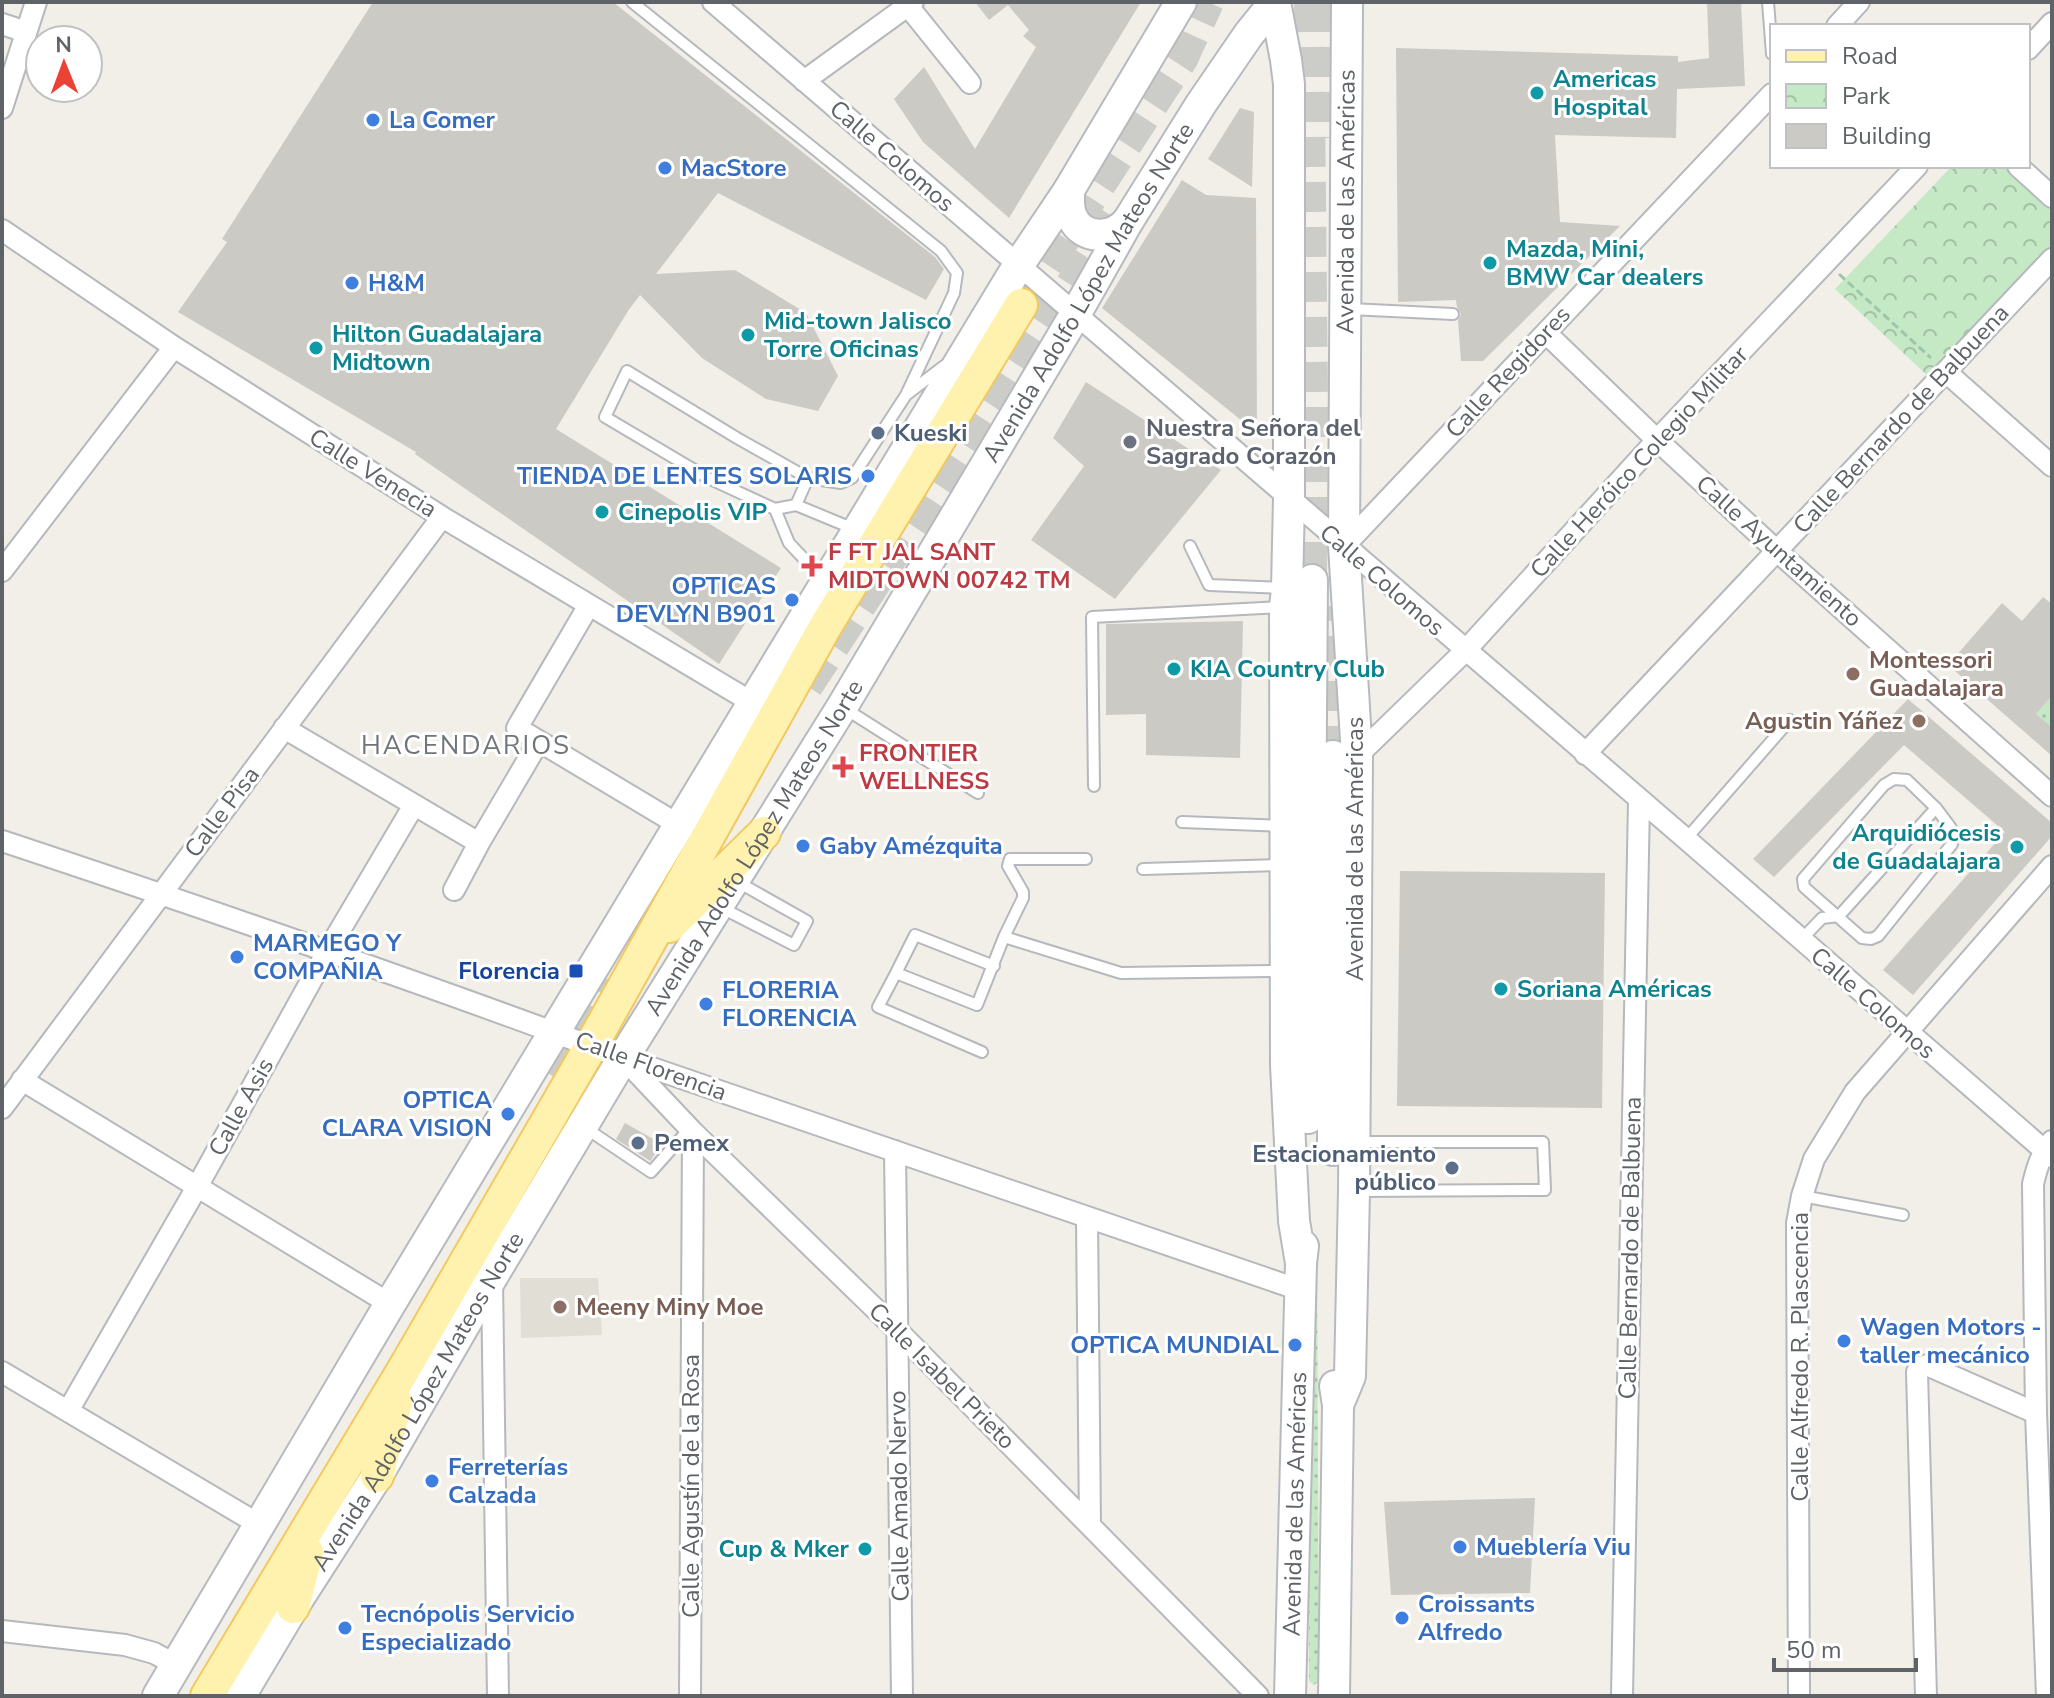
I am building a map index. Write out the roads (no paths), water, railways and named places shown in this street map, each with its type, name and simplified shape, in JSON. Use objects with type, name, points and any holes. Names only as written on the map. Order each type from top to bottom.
[{"type":"main road","name":"Avenida Adolfo López Mateos Norte","points":[[207,1686],[260,1525],[857,530],[1018,266],[1069,190],[1181,2]]},
{"type":"main road","name":"Avenida Adolfo López Mateos Norte","points":[[263,1656],[377,1476],[623,1058],[842,707],[1128,221],[1201,104],[1275,2]]},
{"type":"main road","name":"Avenida de las Américas","points":[[1275,2],[1289,84],[1289,499],[1295,592],[1307,1220],[1301,1276],[1290,1696]]},
{"type":"main road","name":"Avenida de las Américas","points":[[1338,1405],[1350,1376],[1354,1191],[1345,756],[1347,2]]},
{"type":"main road","points":[[1069,190],[1071,216],[1090,234],[1098,236],[1116,232],[1128,221]]},
{"type":"main road","name":"Avenida Adolfo López Mateos Norte","points":[[158,1696],[207,1686],[316,1515],[591,1046],[825,627],[1021,305]]},
{"type":"main road","name":"Avenida de las Américas","points":[[1295,592],[1286,826],[1286,1065],[1294,1221],[1301,1276]]},
{"type":"main road","name":"Avenida de las Américas","points":[[1334,1696],[1338,1405],[1334,1375],[1345,756]]},
{"type":"main road","points":[[644,950],[764,833]]},
{"type":"main road","name":"Avenida Adolfo López Mateos Norte","points":[[207,1686],[551,1075]]},
{"type":"main road","points":[[377,1476],[404,1369]]},
{"type":"main road","points":[[293,1607],[316,1515]]},
{"type":"main road","points":[[207,1686],[263,1656]]},
{"type":"street","points":[[29,24],[36,2]]},
{"type":"street","name":"Calle Colomos","points":[[713,2],[1907,1032],[2049,1150]]},
{"type":"street","points":[[1839,24],[1859,2]]},
{"type":"street","points":[[804,81],[910,4],[970,83]]},
{"type":"street","points":[[2030,47],[2052,23]]},
{"type":"street","points":[[2,24],[24,31]]},
{"type":"street","points":[[2,108],[24,38]]},
{"type":"street","name":"Calle Regidores","points":[[1344,546],[1770,96]]},
{"type":"street","name":"Calle Heróico Colegio Militar","points":[[1345,756],[1465,651],[1657,440],[1915,168]]},
{"type":"street","points":[[2020,168],[2052,197]]},
{"type":"street","name":"Calle Venecia","points":[[2,230],[174,347],[442,517],[753,703]]},
{"type":"street","name":"Calle Bernardo de Balbuena","points":[[1585,754],[2052,259]]},
{"type":"street","name":"Calle Ayuntamiento","points":[[1546,333],[1777,551],[2052,796]]},
{"type":"street","points":[[2,571],[174,347]]},
{"type":"street","points":[[1946,372],[2052,466]]},
{"type":"street","name":"Calle Pisa","points":[[2,1108],[442,517]]},
{"type":"street","points":[[589,605],[517,728],[679,825]]},
{"type":"street","points":[[284,728],[479,843]]},
{"type":"street","points":[[454,890],[539,741]]},
{"type":"street","name":"Calle Bernardo de Balbuena","points":[[1622,1696],[1639,801]]},
{"type":"street","name":"Calle Asis","points":[[68,1411],[327,952],[414,805]]},
{"type":"street","name":"Calle Florencia","points":[[2,841],[1087,1218],[1301,1276]]},
{"type":"street","name":"Calle Alfredo R. Plascencia","points":[[1799,1696],[1797,1223],[1802,1196],[1814,1159],[1855,1092],[2052,866]]},
{"type":"street","name":"Calle Isabel Prieto","points":[[623,1058],[1258,1696]]},
{"type":"street","points":[[22,1080],[390,1304]]},
{"type":"street","name":"Calle Agustín de la Rosa","points":[[690,1696],[692,1130]]},
{"type":"street","points":[[2047,1696],[2033,1184],[2037,1167],[2049,1150]]},
{"type":"street","name":"Calle Amado Nervo","points":[[895,1151],[902,1696]]},
{"type":"street","points":[[1087,1218],[1090,1525]]},
{"type":"street","points":[[492,1277],[498,1696]]},
{"type":"street","points":[[1926,1696],[1917,1372],[1927,1365],[2040,1414]]},
{"type":"street","points":[[2,1372],[260,1525]]},
{"type":"street","points":[[4,1635],[125,1645],[154,1653],[207,1686]]},
{"type":"lane","points":[[632,2],[941,251],[957,273],[954,293],[906,395],[852,478],[841,483],[808,478],[627,371],[605,417],[708,478],[775,509],[796,505],[857,530]]},
{"type":"lane","points":[[1768,2],[1770,28]]},
{"type":"lane","points":[[1344,308],[1453,314]]},
{"type":"lane","points":[[906,395],[968,348]]},
{"type":"lane","points":[[796,505],[808,478]]},
{"type":"lane","points":[[775,509],[789,543],[826,582]]},
{"type":"lane","points":[[1190,546],[1209,585],[1295,592]]},
{"type":"lane","points":[[1094,786],[1092,617],[1295,592]]},
{"type":"lane","points":[[842,707],[978,793]]},
{"type":"lane","points":[[1686,839],[1790,720]]},
{"type":"lane","points":[[1894,779],[1907,780],[1936,808],[1951,828],[1952,844],[1878,936],[1862,938],[1804,887],[1803,879],[1884,785],[1894,779]]},
{"type":"lane","points":[[1822,918],[1839,916],[1936,808]]},
{"type":"lane","points":[[1182,822],[1286,826]]},
{"type":"lane","points":[[896,973],[977,1005],[1023,898],[1023,892],[1008,866],[1010,859],[1086,859]]},
{"type":"lane","points":[[1143,869],[1287,865]]},
{"type":"lane","points":[[719,906],[794,945],[807,921],[735,880]]},
{"type":"lane","points":[[1801,940],[1822,918],[1824,903]]},
{"type":"lane","points":[[982,1052],[878,1007],[915,935],[994,966]]},
{"type":"lane","points":[[1004,937],[1121,973],[1287,971]]},
{"type":"lane","points":[[583,1126],[651,1172],[692,1130]]},
{"type":"lane","points":[[1354,1142],[1543,1142],[1545,1190],[1354,1191]]},
{"type":"lane","points":[[1802,1196],[1903,1215]]},
{"type":"tunnel","points":[[1021,305],[1182,59],[1208,2]]},
{"type":"tunnel","points":[[1309,2],[1312,580]]},
{"type":"tunnel","points":[[1331,2],[1332,138]]},
{"type":"tunnel","points":[[807,686],[1118,214]]},
{"type":"tunnel","points":[[1333,756],[1336,606]]},
{"type":"tunnel","points":[[551,1075],[612,982]]},
{"type":"place","name":"Americas Hospital","points":[[1537,93]]},
{"type":"place","name":"La Comer","points":[[373,120]]},
{"type":"place","name":"MacStore","points":[[665,168]]},
{"type":"place","name":"Mazda, Mini, BMW Car dealers","points":[[1490,263]]},
{"type":"place","name":"H&M","points":[[352,283]]},
{"type":"place","name":"Mid-town Jalisco Torre Oficinas","points":[[748,335]]},
{"type":"place","name":"Hilton Guadalajara Midtown","points":[[316,348]]},
{"type":"place","name":"Kueski","points":[[878,433]]},
{"type":"place","name":"Nuestra Señora del Sagrado Corazón","points":[[1130,442]]},
{"type":"place","name":"TIENDA DE LENTES SOLARIS","points":[[868,476]]},
{"type":"place","name":"Cinepolis VIP","points":[[602,512]]},
{"type":"place","name":"F FT JAL SANT MIDTOWN 00742 TM","points":[[812,566]]},
{"type":"place","name":"OPTICAS DEVLYN B901","points":[[792,600]]},
{"type":"place","name":"KIA Country Club","points":[[1174,669]]},
{"type":"place","name":"Montessori Guadalajara","points":[[1853,674]]},
{"type":"place","name":"Agustin Yáñez","points":[[1919,721]]},
{"type":"place","name":"FRONTIER WELLNESS","points":[[843,767]]},
{"type":"place","name":"Gaby Amézquita","points":[[803,846]]},
{"type":"place","name":"Arquidiócesis de Guadalajara","points":[[2017,847]]},
{"type":"place","name":"MARMEGO Y COMPAÑIA","points":[[237,957]]},
{"type":"place","name":"Florencia","points":[[576,971]]},
{"type":"place","name":"Soriana Américas","points":[[1501,989]]},
{"type":"place","name":"FLORERIA FLORENCIA","points":[[706,1004]]},
{"type":"place","name":"OPTICA CLARA VISION","points":[[508,1114]]},
{"type":"place","name":"Pemex","points":[[638,1143]]},
{"type":"place","name":"Estacionamiento público","points":[[1452,1168]]},
{"type":"place","name":"Meeny Miny Moe","points":[[560,1307]]},
{"type":"place","name":"Wagen Motors - taller mecánico","points":[[1844,1341]]},
{"type":"place","name":"OPTICA MUNDIAL","points":[[1295,1345]]},
{"type":"place","name":"Ferreterías Calzada","points":[[432,1481]]},
{"type":"place","name":"Mueblería Viu","points":[[1460,1547]]},
{"type":"place","name":"Cup & Mker","points":[[865,1549]]},
{"type":"place","name":"Croissants Alfredo","points":[[1402,1618]]},
{"type":"place","name":"Tecnópolis Servicio Especializado","points":[[345,1628]]},
{"type":"district","name":"HACENDARIOS","points":[[466,745]]}]
